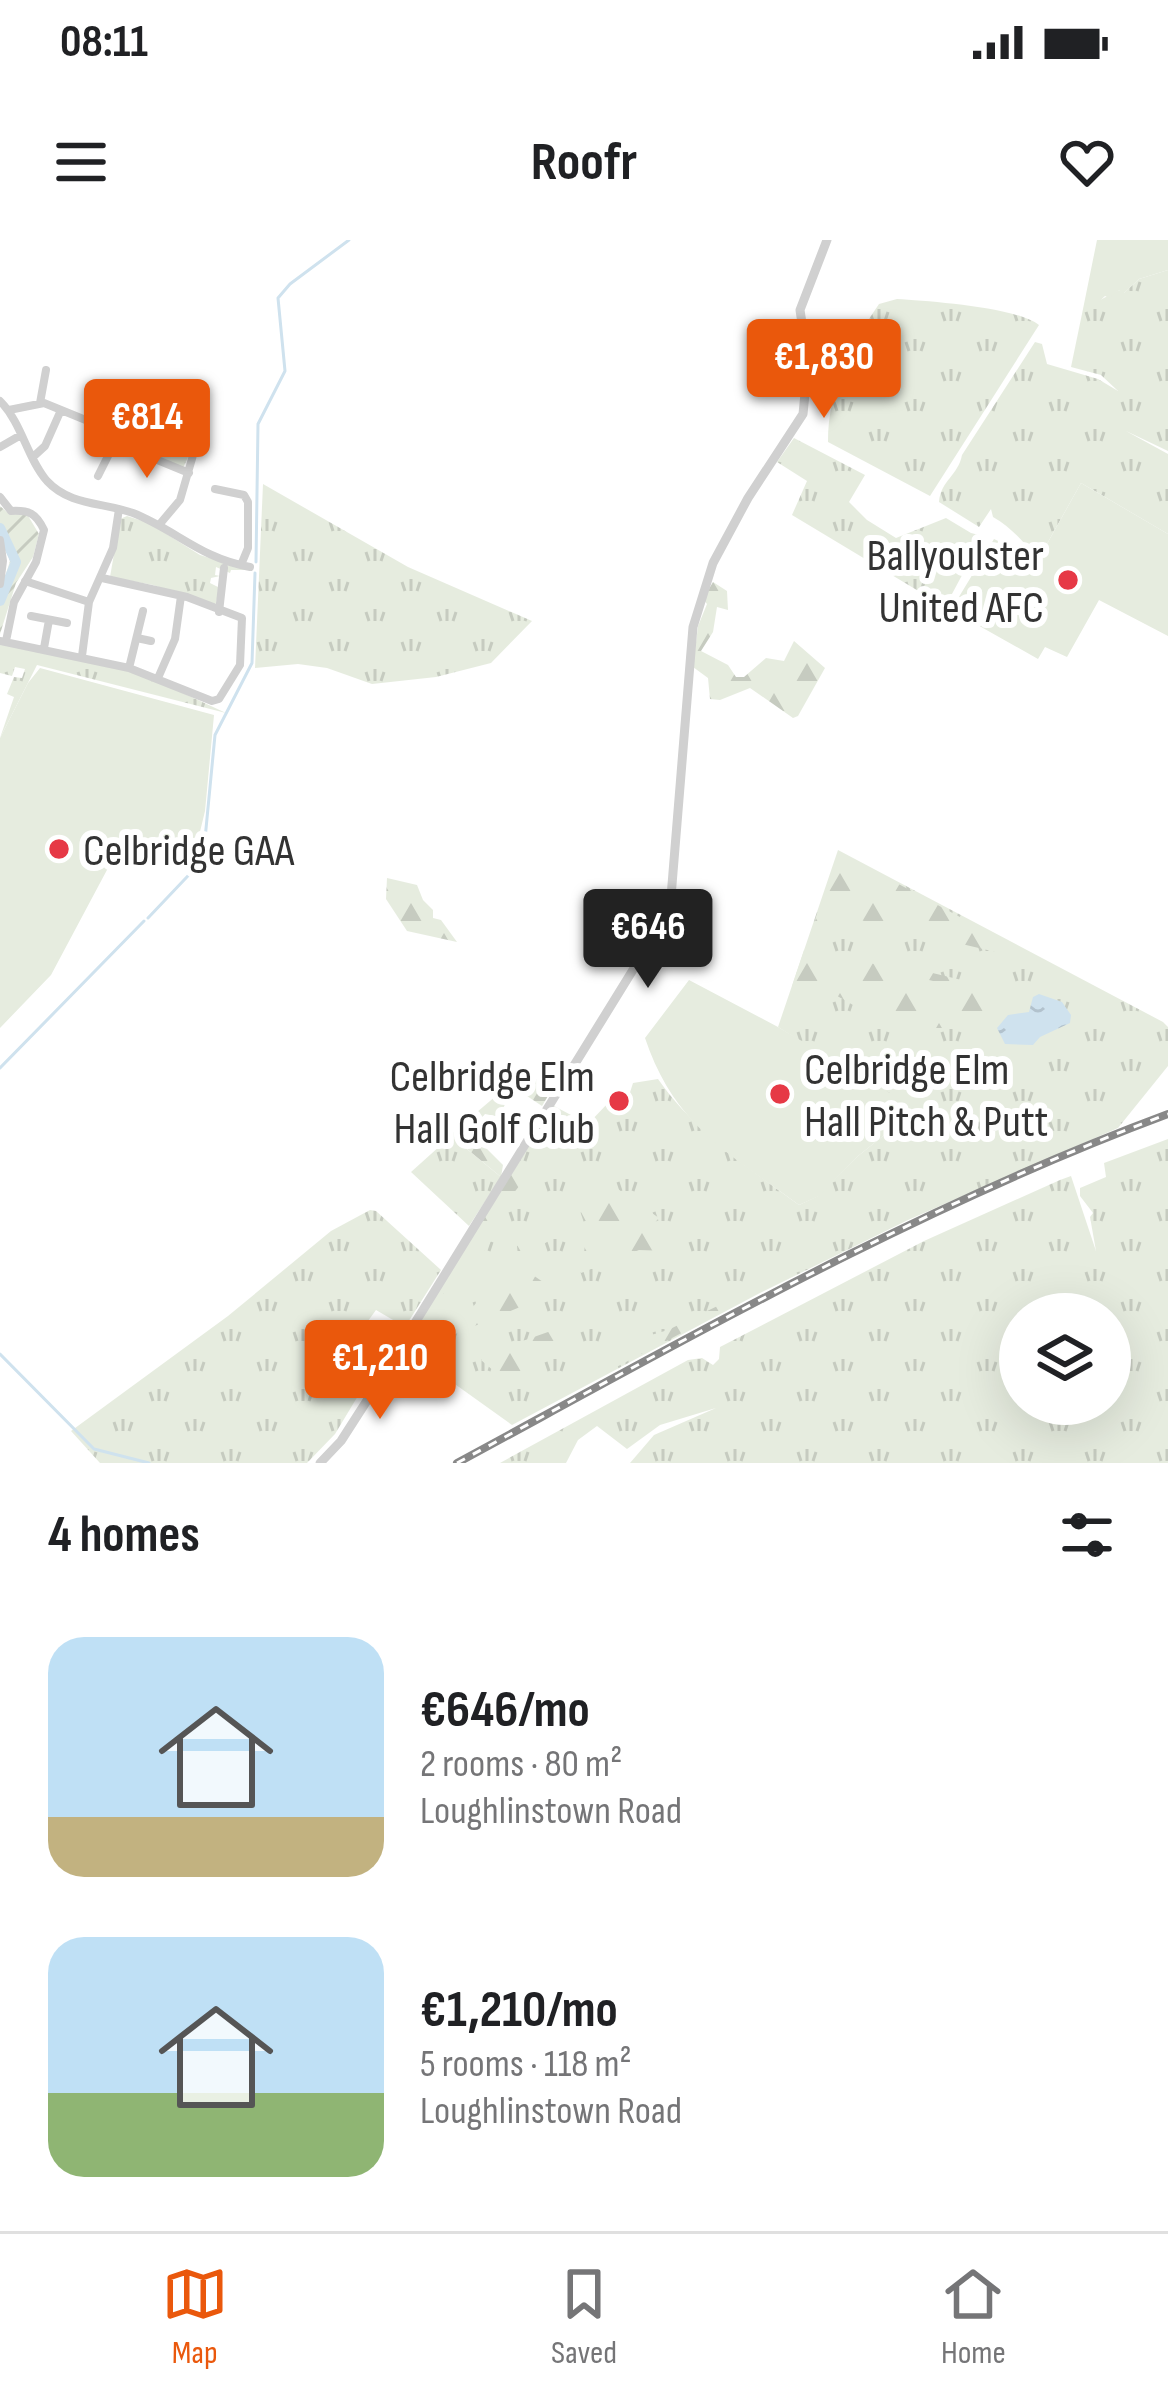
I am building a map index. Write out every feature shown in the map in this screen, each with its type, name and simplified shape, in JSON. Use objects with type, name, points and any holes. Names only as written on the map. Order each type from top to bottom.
[{"type":"street","points":[[320,1463],[352,1425],[665,918],[671,897],[693,627],[713,563],[802,414],[808,363],[800,310],[827,240]]},
{"type":"street","points":[[40,403],[46,370]]},
{"type":"street","points":[[0,401],[50,484],[68,497],[118,509],[159,525],[198,550],[246,566],[248,502],[244,495],[215,489]]},
{"type":"street","points":[[9,410],[40,403],[92,423]]},
{"type":"street","points":[[33,457],[45,446],[61,410]]},
{"type":"street","points":[[98,476],[131,410]]},
{"type":"street","points":[[0,448],[21,435]]},
{"type":"street","points":[[116,443],[189,473]]},
{"type":"street","points":[[159,525],[180,500],[189,473],[189,448]]},
{"type":"street","points":[[0,497],[11,511],[27,510],[36,516],[44,530],[3,641],[129,668],[217,701],[240,664],[242,618],[182,596],[102,578]]},
{"type":"street","points":[[82,656],[89,602],[113,548],[118,509]]},
{"type":"street","points":[[0,540],[0,584]]},
{"type":"street","points":[[219,612],[224,568]]},
{"type":"street","points":[[25,581],[89,602]]},
{"type":"street","points":[[210,581],[223,582]]},
{"type":"street","points":[[158,678],[175,639],[182,596]]},
{"type":"street","points":[[129,668],[143,611]]},
{"type":"street","points":[[31,616],[67,623]]},
{"type":"street","points":[[44,649],[49,620]]},
{"type":"street","points":[[137,638],[151,641]]},
{"type":"green space","points":[[1097,240],[1168,240],[1168,270],[1139,279],[1123,294],[1119,290],[1105,296],[1089,311],[1083,309]]},
{"type":"green space","points":[[1168,270],[1168,451],[1126,431],[1168,454],[1168,534],[1081,483],[1038,560],[993,517],[991,509],[979,527],[939,502],[962,455],[1035,342],[1042,344],[1047,364],[1098,379],[1118,391],[1101,375],[1071,367],[1083,309],[1119,290],[1124,293],[1139,279]]},
{"type":"green space","points":[[897,299],[992,309],[1039,325],[930,496],[828,442],[836,387],[850,352],[879,304]]},
{"type":"green space","points":[[137,410],[198,440],[182,449],[188,457],[183,468],[164,464],[158,454],[122,442],[121,436],[132,424],[132,412]]},
{"type":"green space","points":[[794,438],[865,475],[849,502],[896,538],[946,518],[983,536],[945,607],[792,515],[807,481],[777,462]]},
{"type":"green space","name":"Ballyoulster United AFC","points":[[1081,483],[1168,534],[1168,636],[1099,600],[1067,657],[1045,647],[1038,659],[951,610],[994,539],[1038,560]]},
{"type":"green space","points":[[263,484],[408,567],[532,621],[491,663],[436,677],[372,684],[327,668],[298,664],[255,668]]},
{"type":"green space","points":[[0,506],[8,513],[27,514],[39,534],[33,557],[16,583],[0,634],[0,593],[10,561],[0,532]]},
{"type":"green space","points":[[127,516],[149,523],[200,555],[249,570],[230,573],[216,567],[215,575],[220,576],[210,583],[220,588],[215,606],[153,585],[110,577],[120,519]]},
{"type":"green space","points":[[713,582],[727,591],[728,610],[717,607],[713,632],[701,651],[728,665],[736,677],[744,677],[766,658],[784,661],[794,641],[825,668],[798,716],[793,718],[750,688],[720,700],[710,699],[708,678],[693,667],[698,626],[707,604],[703,599]]},
{"type":"green space","points":[[0,642],[142,674],[226,713],[37,665],[0,738],[14,697],[7,694],[14,677],[22,678],[25,669],[15,667],[12,676],[0,673]]},
{"type":"green space","name":"Celbridge GAA","points":[[40,668],[214,715],[205,811],[191,869],[124,838],[51,975],[0,1028],[0,738]]},
{"type":"green space","points":[[838,850],[1163,1022],[1168,1027],[1168,1066],[1118,1128],[908,1220],[512,1425],[403,1347],[554,1106],[588,1124],[609,1102],[625,1108],[633,1083],[658,1079],[705,1132],[799,1205],[818,1196],[913,1112],[778,1027]]},
{"type":"green space","points":[[839,852],[1025,952],[1021,958],[860,920],[852,920],[842,930],[814,924]]},
{"type":"green space","points":[[387,878],[417,885],[433,918],[441,920],[457,942],[407,931],[386,899]]},
{"type":"green space","points":[[808,949],[879,965],[913,979],[953,986],[917,977],[920,970],[1028,996],[1022,1002],[1028,1009],[988,1028],[918,1028],[881,1021],[825,989],[792,986]]},
{"type":"green space","name":"Celbridge Elm Hall Pitch & Putt","points":[[689,980],[917,1109],[858,1156],[819,1196],[799,1205],[706,1135],[657,1068],[645,1038]]},
{"type":"green space","points":[[529,1068],[548,1096],[542,1106],[518,1090],[509,1096],[499,1117],[485,1114],[470,1132],[503,1165],[501,1177],[450,1135]]},
{"type":"green space","points":[[451,1136],[501,1177],[469,1226],[411,1172]]},
{"type":"green space","points":[[1168,1139],[1168,1463],[630,1463],[654,1435],[716,1408],[660,1425],[627,1449],[597,1426],[578,1440],[566,1463],[500,1463],[688,1360],[702,1358],[713,1365],[720,1347],[924,1241],[1071,1176],[1096,1251],[1093,1213],[1080,1196],[1080,1188],[1106,1177],[1104,1163]]},
{"type":"green space","points":[[511,1172],[520,1185],[502,1208],[488,1246],[455,1285],[434,1298]]},
{"type":"green space","points":[[601,1177],[659,1218],[647,1231],[646,1240],[669,1243],[668,1251],[639,1250],[581,1273],[588,1225],[581,1212],[595,1189],[589,1183]]},
{"type":"green space","points":[[370,1210],[441,1270],[405,1327],[376,1310],[360,1332],[343,1336],[376,1366],[335,1434],[307,1463],[100,1463],[71,1431],[228,1316],[331,1231]]},
{"type":"green space","points":[[550,1225],[552,1239],[542,1245],[530,1273],[553,1289],[556,1297],[549,1295],[450,1333],[451,1324],[473,1307],[508,1260],[519,1265],[517,1246]]},
{"type":"green space","points":[[734,1298],[739,1303],[605,1373],[631,1341],[668,1330]]},
{"type":"green space","points":[[565,1326],[571,1340],[538,1359],[509,1384],[481,1360],[503,1338],[514,1344]]},
{"type":"water","points":[[1039,994],[1062,1002],[1071,1015],[1070,1023],[1033,1045],[1005,1044],[997,1028],[1008,1015],[1029,1012],[1033,997]]},
{"type":"waterway","points":[[256,562],[258,424],[285,371],[278,298],[349,240]]},
{"type":"waterway","points":[[0,528],[16,562],[0,601]]},
{"type":"waterway","points":[[148,918],[203,860],[215,735],[252,663],[255,573]]},
{"type":"waterway","points":[[0,1068],[144,921]]},
{"type":"waterway","points":[[0,1354],[94,1449],[149,1463]]},
{"type":"railway","points":[[457,1463],[895,1232],[1168,1114]]},
{"type":"place","name":"Ballyoulster United AFC","points":[[1068,580]]},
{"type":"place","name":"Celbridge GAA","points":[[59,849]]},
{"type":"place","name":"Celbridge Elm Hall Pitch & Putt","points":[[780,1094]]},
{"type":"place","name":"Celbridge Elm Hall Golf Club","points":[[619,1101]]}]
